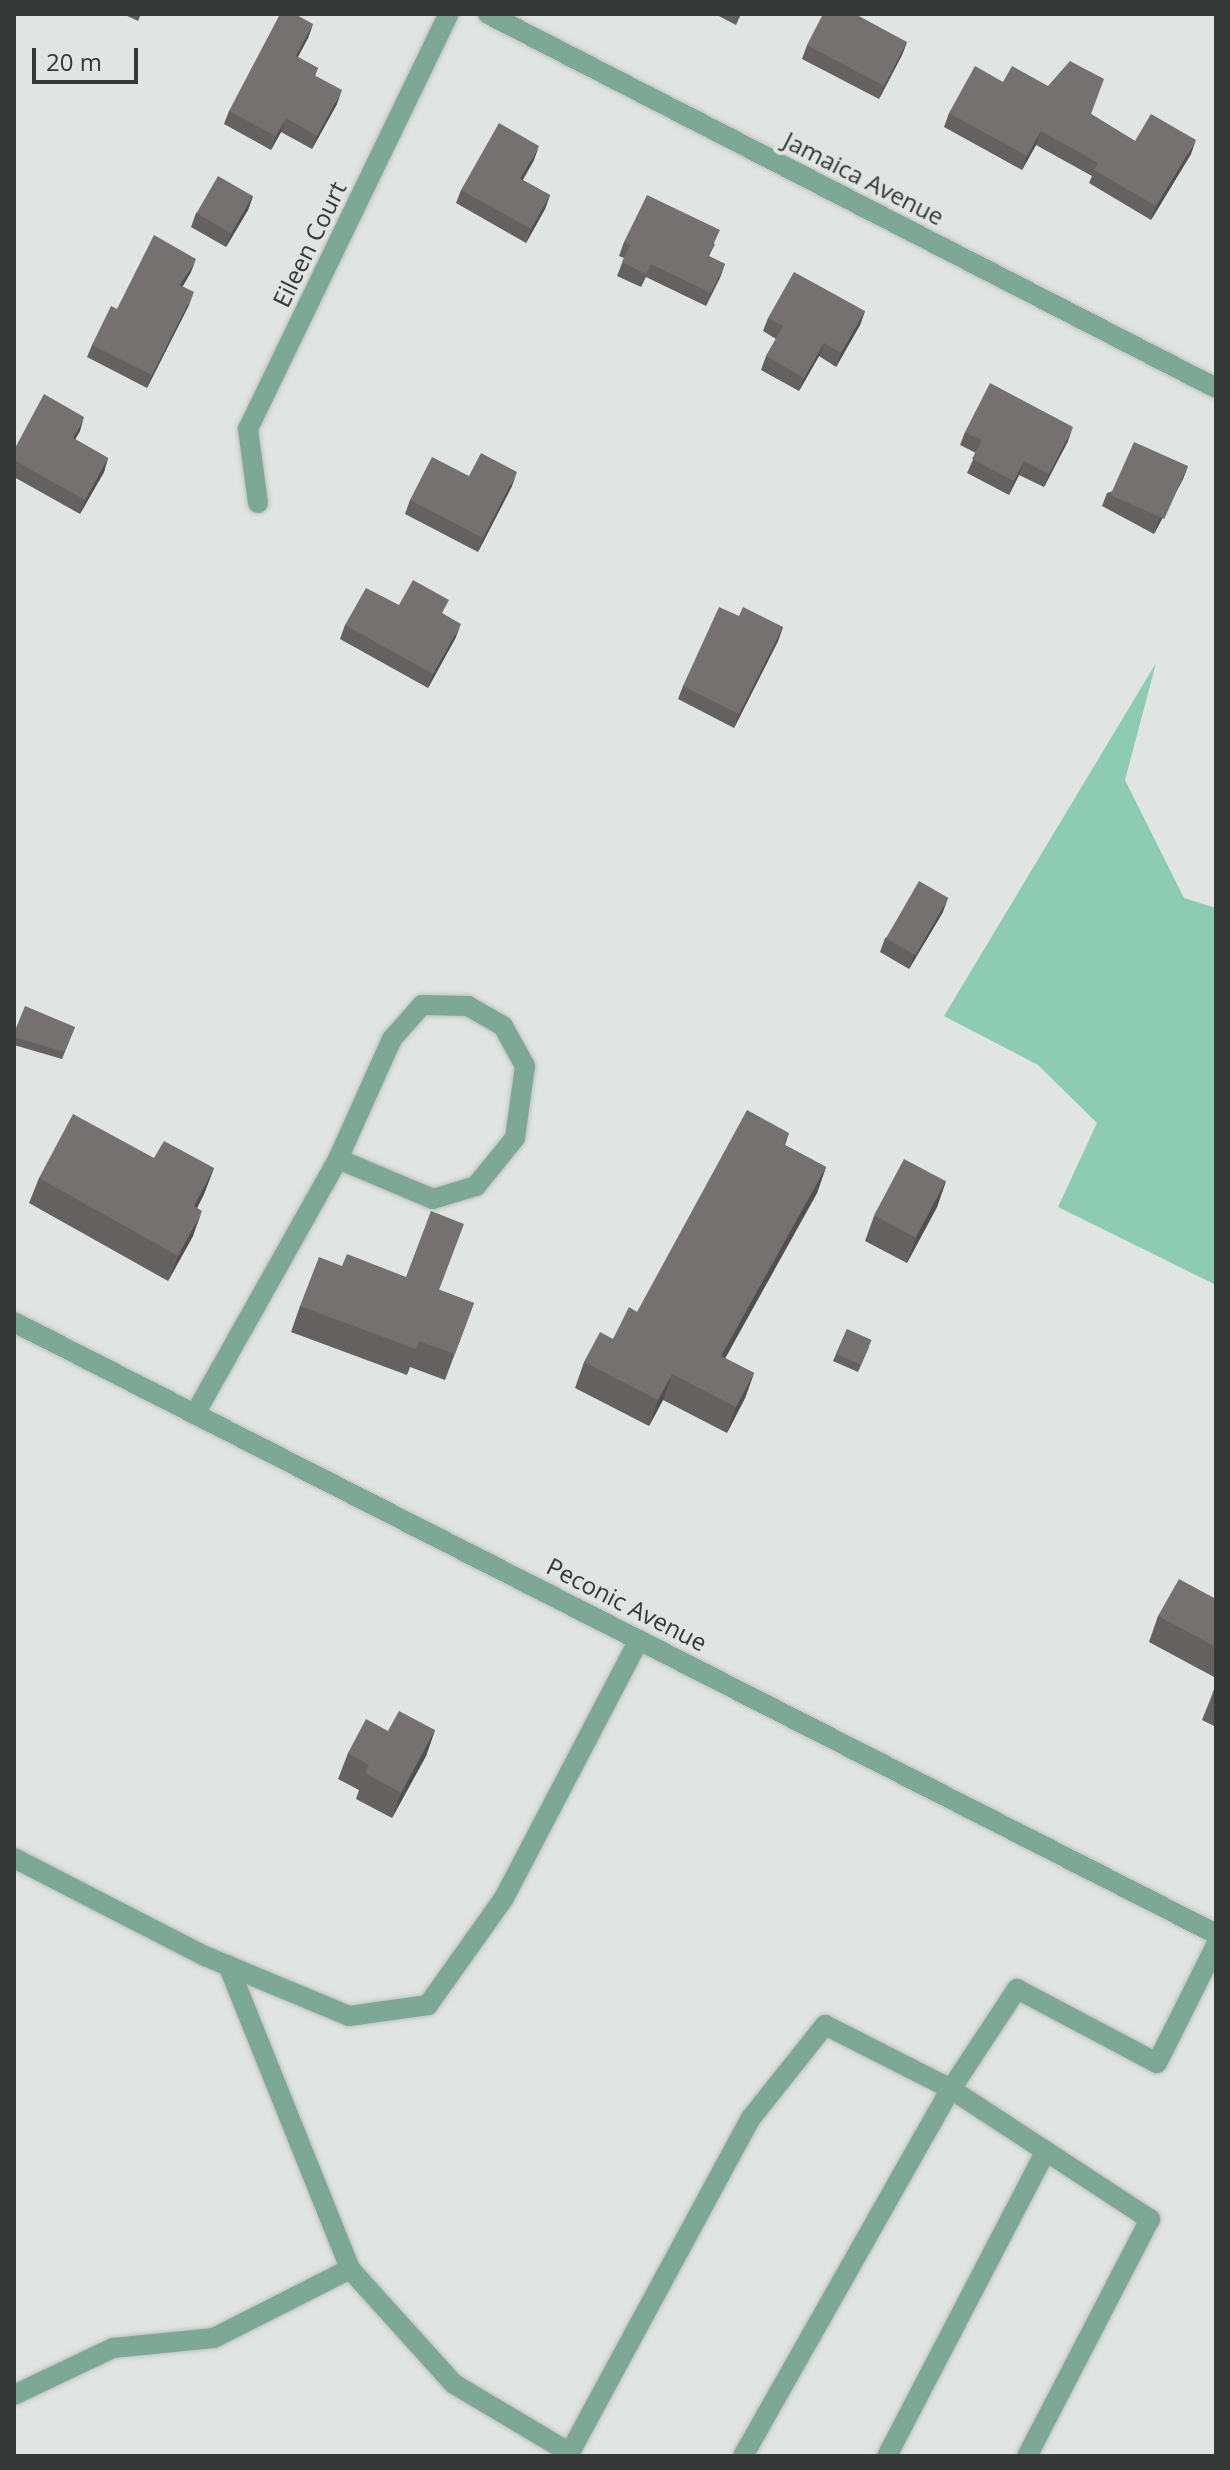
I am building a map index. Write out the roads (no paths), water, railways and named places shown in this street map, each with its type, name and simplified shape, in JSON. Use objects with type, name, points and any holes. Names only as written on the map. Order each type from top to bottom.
[{"type":"street","name":"Eileen Court","points":[[258,503],[248,429],[449,14]]},
{"type":"street","name":"Jamaica Avenue","points":[[488,14],[1216,388]]},
{"type":"street","points":[[195,1414],[338,1159],[392,1039],[422,1005],[468,1006],[503,1026],[525,1066],[515,1138],[476,1186],[433,1199],[338,1159]]},
{"type":"street","name":"Peconic Avenue","points":[[14,1322],[1216,1934]]},
{"type":"street","points":[[14,1858],[228,1965],[349,2016],[428,2005],[504,1898],[639,1640]]},
{"type":"street","points":[[743,2456],[951,2089],[1017,1989],[1157,2063],[1216,1945]]},
{"type":"street","points":[[228,1965],[350,2269],[454,2384],[569,2454],[751,2118],[825,2025],[951,2089],[1150,2219],[1027,2456]]},
{"type":"street","points":[[887,2456],[1046,2151]]},
{"type":"street","points":[[14,2395],[113,2348],[214,2338],[350,2269]]}]
